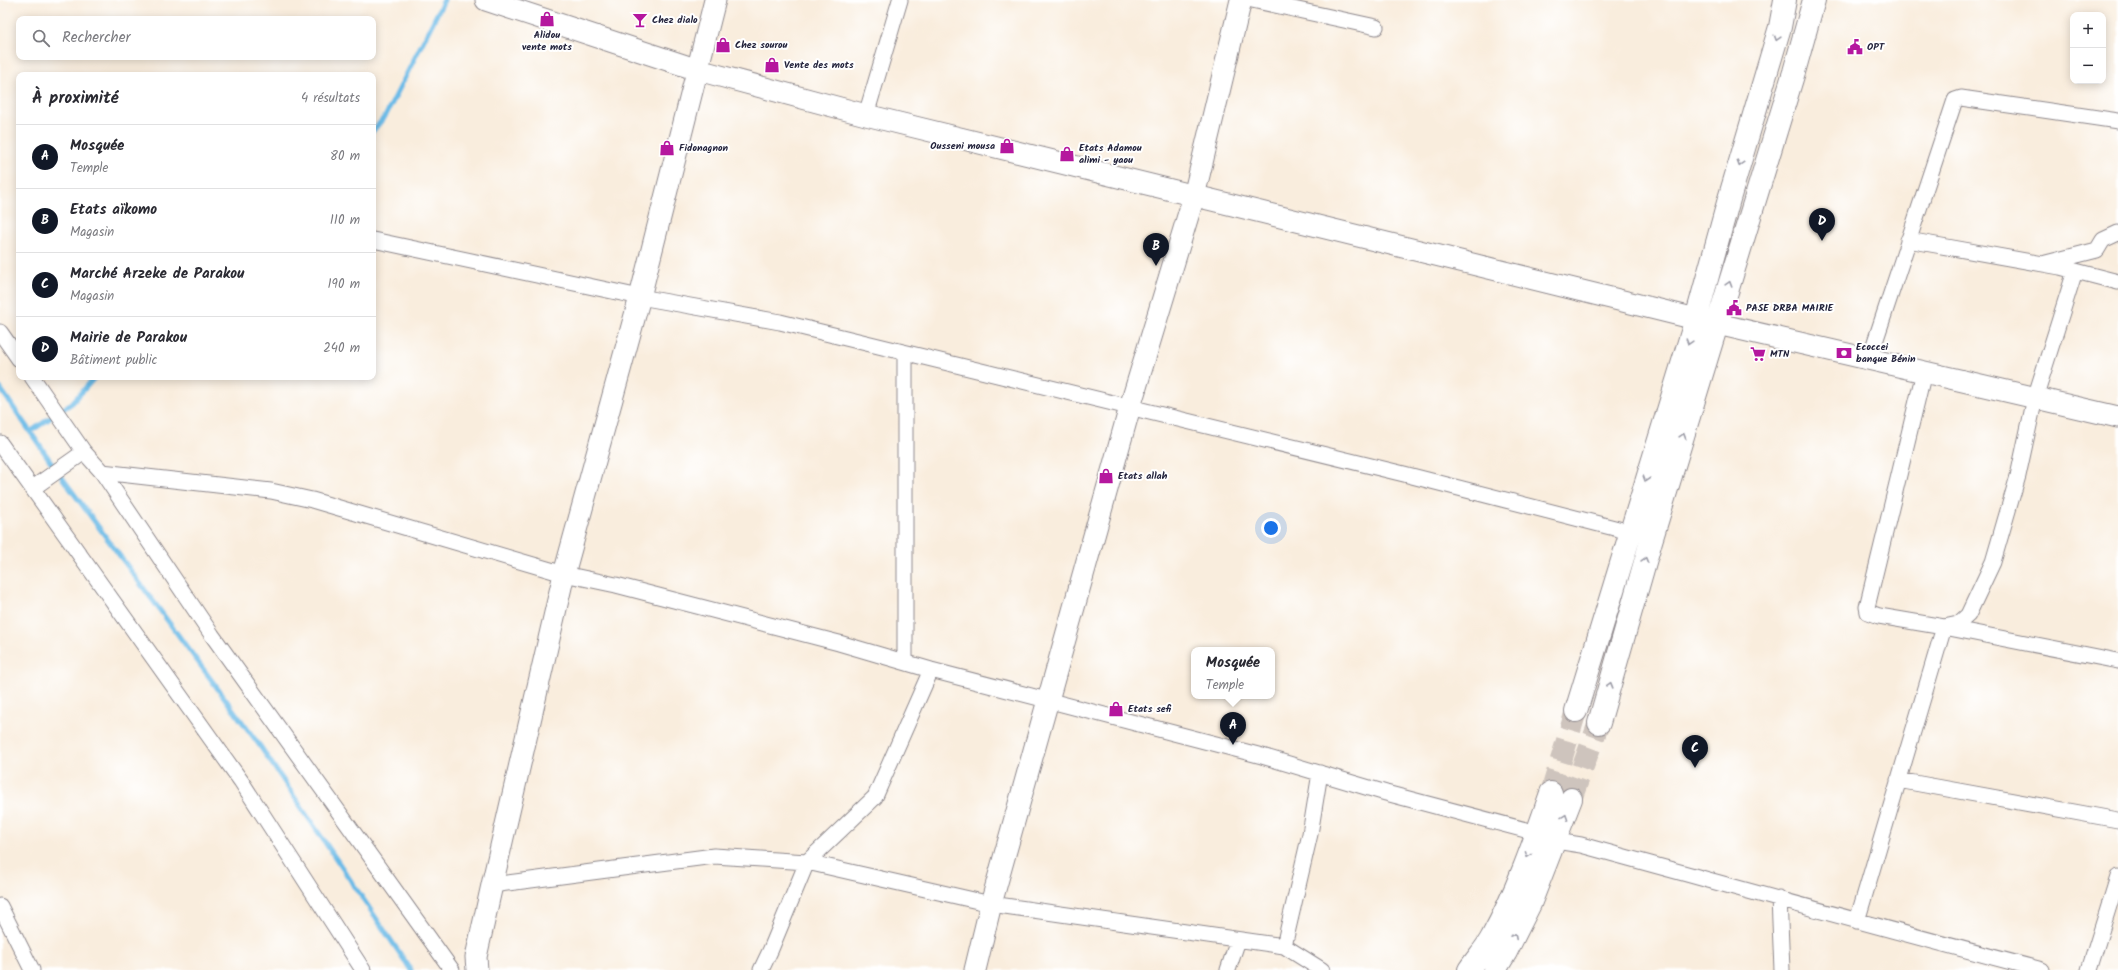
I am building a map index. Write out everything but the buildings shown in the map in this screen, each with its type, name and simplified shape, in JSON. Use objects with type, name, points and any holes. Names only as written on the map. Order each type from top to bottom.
[{"type":"main road","points":[[1576,710],[1696,319],[1729,199],[1780,27],[1785,0]]},
{"type":"main road","points":[[1600,723],[1651,541],[1794,72],[1814,0]]},
{"type":"main road","points":[[1494,970],[1506,952],[1530,904],[1547,837],[1561,796]]},
{"type":"main road","points":[[1469,970],[1491,939],[1547,837]]},
{"type":"street","points":[[486,0],[698,70],[866,115],[1696,319],[2118,417]]},
{"type":"street","points":[[477,970],[476,957],[564,574],[640,297],[716,0]]},
{"type":"street","points":[[866,115],[900,0]]},
{"type":"street","points":[[975,970],[991,904],[1130,407],[1194,196],[1241,0]]},
{"type":"street","points":[[1252,0],[1376,27]]},
{"type":"street","points":[[1869,360],[1955,100],[1958,99],[2118,121]]},
{"type":"street","points":[[2042,264],[2097,250],[2103,240],[2118,233]]},
{"type":"street","points":[[1908,240],[2042,264],[2118,282]]},
{"type":"street","points":[[376,241],[640,297],[780,322],[1404,474],[1630,532]]},
{"type":"street","points":[[1944,626],[1958,624],[1968,615],[1993,562],[2018,476],[2035,398],[2075,271]]},
{"type":"street","points":[[0,332],[16,355]]},
{"type":"street","points":[[905,353],[905,662]]},
{"type":"street","points":[[1924,372],[1867,607],[1868,612],[2118,661]]},
{"type":"street","points":[[34,380],[62,418],[84,452],[102,472],[212,635],[452,970]]},
{"type":"street","points":[[0,443],[240,781],[363,970]]},
{"type":"street","points":[[33,488],[84,452]]},
{"type":"street","points":[[102,472],[286,494],[564,574],[616,585],[838,643],[931,670],[1048,699],[1547,837],[1779,898],[1857,922],[2042,970]]},
{"type":"street","points":[[1857,922],[1944,626]]},
{"type":"street","points":[[761,970],[807,862],[875,798],[931,670]]},
{"type":"street","points":[[1284,946],[1310,834],[1320,773]]},
{"type":"street","points":[[1898,780],[2118,820]]},
{"type":"street","points":[[492,885],[714,856],[807,862],[991,904],[1284,946],[1322,970]]},
{"type":"street","points":[[2089,970],[2118,878]]},
{"type":"street","points":[[1779,898],[1782,970]]},
{"type":"street","points":[[0,906],[32,970]]},
{"type":"street","points":[[1228,970],[1238,940]]},
{"type":"waterway","points":[[376,127],[386,115],[444,0]]},
{"type":"waterway","points":[[30,432],[72,403],[92,380]]},
{"type":"waterway","points":[[0,388],[58,472],[260,746],[411,970]]},
{"type":"tunnel","points":[[1551,793],[1576,711]]},
{"type":"tunnel","points":[[1571,799],[1599,723]]},
{"type":"place","name":"Alidou vente mots","points":[[547,19]]},
{"type":"place","name":"Chez dialo","points":[[640,20]]},
{"type":"place","name":"Chez sourou","points":[[723,45]]},
{"type":"place","name":"OPT","points":[[1855,47]]},
{"type":"place","name":"Vente des mots","points":[[772,65]]},
{"type":"place","name":"Ousseni mousa","points":[[1007,146]]},
{"type":"place","name":"Fidonagnon","points":[[667,148]]},
{"type":"place","name":"Etats Adamou alimi - yaou","points":[[1067,154]]},
{"type":"place","name":"Mairie de Parakou","points":[[1822,241]]},
{"type":"place","name":"Etats aïkomo","points":[[1156,266]]},
{"type":"place","name":"PASE DRBA MAIRIE","points":[[1734,308]]},
{"type":"place","name":"Ecoccei banque Bénin","points":[[1844,353]]},
{"type":"place","name":"MTN","points":[[1758,354]]},
{"type":"place","name":"Etats allah","points":[[1106,476]]},
{"type":"place","name":"Etats sefi","points":[[1116,709]]},
{"type":"place","name":"Mosquée","points":[[1233,745]]},
{"type":"place","name":"Marché Arzeke de Parakou","points":[[1695,768]]}]
